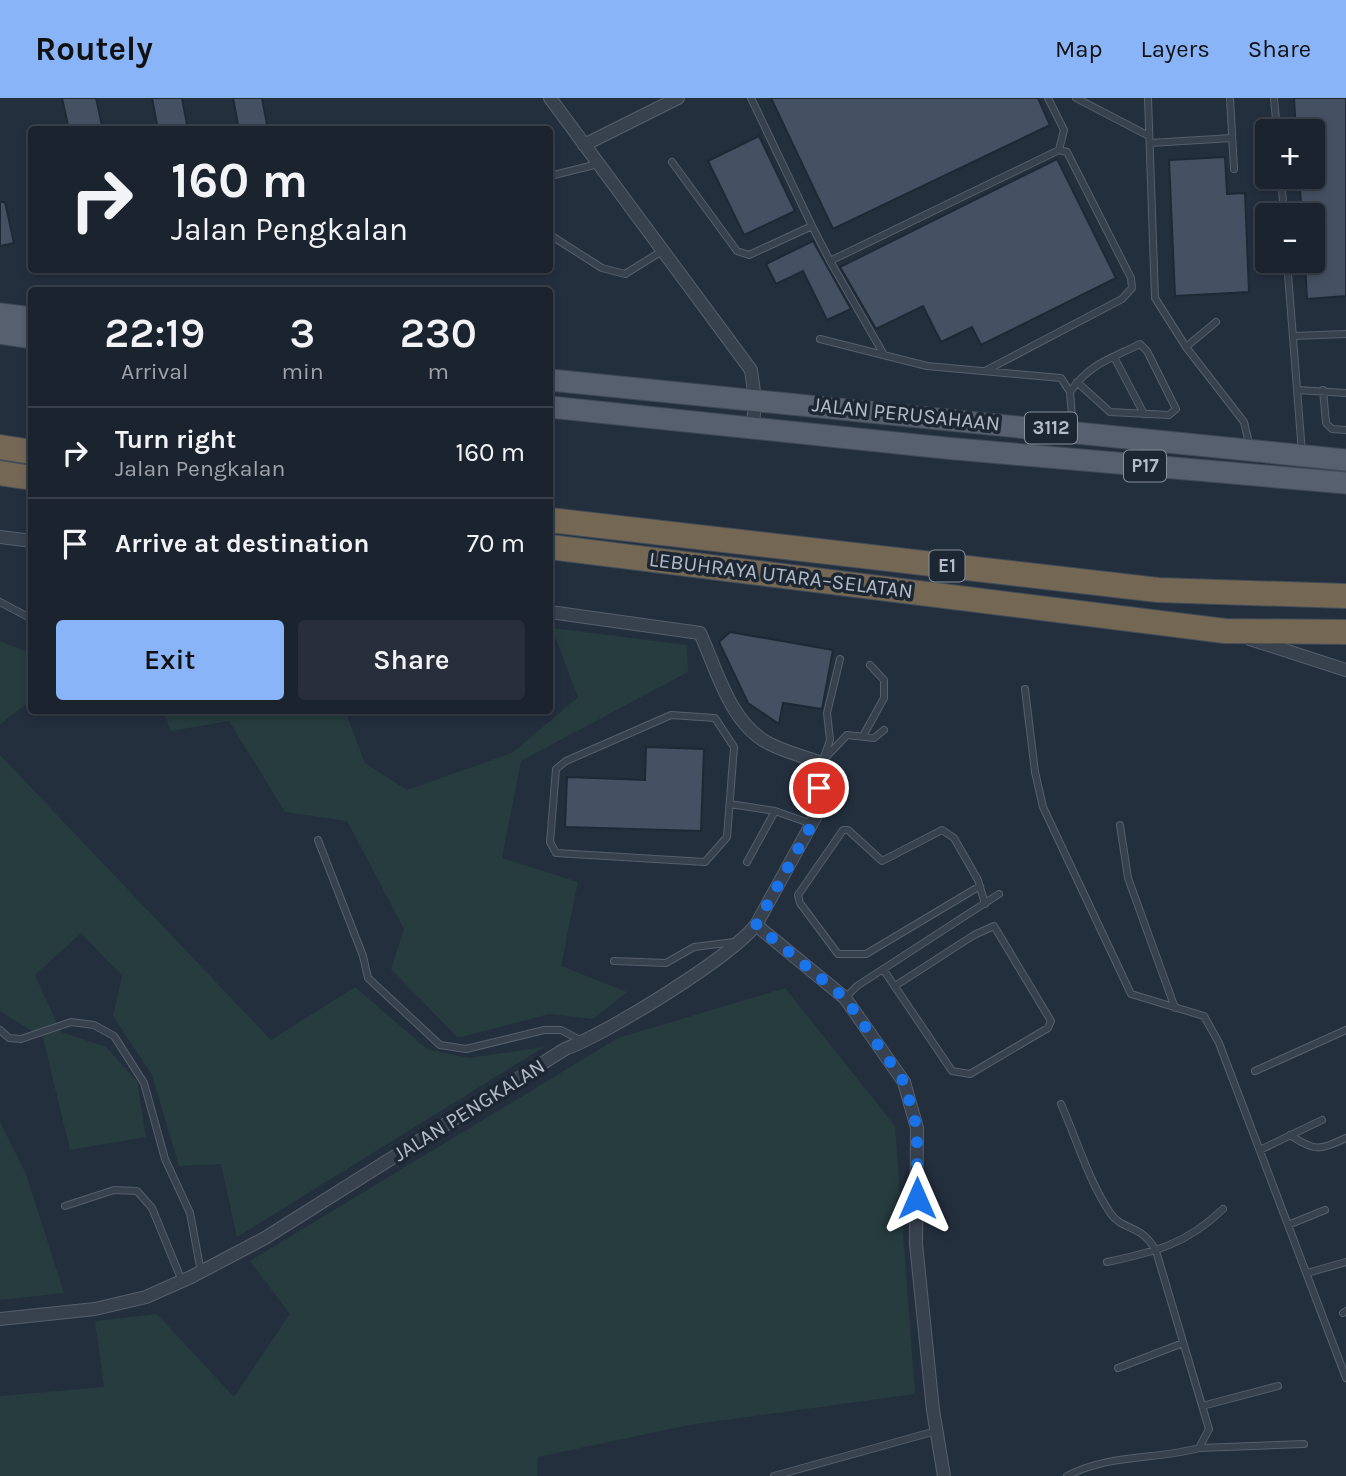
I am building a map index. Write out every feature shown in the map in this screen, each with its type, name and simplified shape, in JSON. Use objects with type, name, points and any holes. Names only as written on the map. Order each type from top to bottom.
[{"type":"highway","points":[[0,447],[28,451]]},
{"type":"highway","points":[[0,473],[28,477]]},
{"type":"highway","name":"LEBUHRAYA UTARA–SELATAN","points":[[553,520],[1158,590],[1346,596]]},
{"type":"highway","name":"LEBUHRAYA UTARA–SELATAN","points":[[553,547],[1225,631],[1346,632]]},
{"type":"main road","points":[[0,314],[28,318]]},
{"type":"main road","points":[[0,333],[28,337]]},
{"type":"main road","name":"JALAN PERUSAHAAN","points":[[553,380],[755,398],[1346,460]]},
{"type":"main road","name":"JALAN PERUSAHAAN","points":[[553,407],[945,448],[1346,483]]},
{"type":"street","points":[[550,98],[751,370],[755,398],[753,427]]},
{"type":"street","points":[[584,145],[678,98]]},
{"type":"street","points":[[0,537],[28,540]]},
{"type":"street","points":[[553,612],[700,633],[722,687],[744,721],[768,743],[822,763]]},
{"type":"street","points":[[1225,631],[1346,670]]},
{"type":"street","name":"JALAN PENGKALAN","points":[[0,1319],[94,1309],[146,1297],[201,1272],[265,1238],[565,1049],[583,1042],[743,941],[756,925],[817,814],[822,763]]},
{"type":"street","points":[[756,925],[845,998],[904,1082],[917,1128],[916,1244],[936,1431],[944,1476]]},
{"type":"lane","points":[[751,98],[830,261],[883,353]]},
{"type":"lane","points":[[1048,98],[1064,130],[1059,150]]},
{"type":"lane","points":[[1076,98],[1149,140],[1232,138]]},
{"type":"lane","points":[[1149,98],[1155,298],[1186,347],[1244,422],[1250,450]]},
{"type":"lane","points":[[1230,98],[1234,169]]},
{"type":"lane","points":[[1275,98],[1276,119]]},
{"type":"lane","points":[[830,261],[1059,150],[1067,152],[1131,278],[1132,288],[1122,299],[985,371]]},
{"type":"lane","points":[[672,162],[737,251],[749,255],[812,226]]},
{"type":"lane","points":[[553,175],[598,164]]},
{"type":"lane","points":[[553,237],[602,268],[625,274],[662,251]]},
{"type":"lane","points":[[1288,273],[1302,455]]},
{"type":"lane","points":[[1186,347],[1216,322]]},
{"type":"lane","points":[[1293,336],[1346,334]]},
{"type":"lane","points":[[820,339],[927,366],[1061,378],[1070,392],[1073,430]]},
{"type":"lane","points":[[1070,392],[1077,382],[1084,372],[1140,344],[1147,351],[1176,409],[1169,415],[1110,412],[1077,382]]},
{"type":"lane","points":[[1114,357],[1144,414]]},
{"type":"lane","points":[[1298,390],[1346,393]]},
{"type":"lane","points":[[1323,390],[1326,423],[1332,429],[1346,430]]},
{"type":"lane","points":[[0,602],[28,617]]},
{"type":"lane","points":[[822,763],[830,740],[827,713],[840,660]]},
{"type":"lane","points":[[863,736],[884,698],[884,680],[870,666]]},
{"type":"lane","points":[[1025,690],[1035,772],[1043,807],[1131,994],[1204,1016],[1219,1043],[1346,1378]]},
{"type":"lane","points":[[671,715],[715,718],[734,747],[730,804],[727,837],[705,862],[569,855],[556,853],[550,842],[556,769],[566,761],[671,715]]},
{"type":"lane","points":[[822,763],[847,735],[874,738],[884,730]]},
{"type":"lane","points":[[730,804],[775,811],[812,824]]},
{"type":"lane","points":[[747,862],[775,811]]},
{"type":"lane","points":[[1121,825],[1128,878],[1175,1008]]},
{"type":"lane","points":[[980,886],[866,954],[856,957],[838,954],[800,903],[798,895],[843,830],[848,830],[882,862],[942,830],[954,838],[980,886],[985,904]]},
{"type":"lane","points":[[318,840],[363,956],[368,978],[440,1045],[466,1049],[544,1030],[561,1030],[583,1042]]},
{"type":"lane","points":[[845,998],[856,986],[999,894]]},
{"type":"lane","points":[[883,969],[952,1071],[961,1075],[970,1074],[1048,1028],[1051,1021],[994,926],[974,935],[895,986]]},
{"type":"lane","points":[[614,961],[666,963],[694,947],[743,941]]},
{"type":"lane","points":[[0,1030],[9,1038],[21,1039],[40,1030],[71,1022],[94,1025],[114,1036],[144,1083],[165,1159],[190,1213],[201,1272]]},
{"type":"lane","points":[[1255,1071],[1346,1031]]},
{"type":"lane","points":[[1061,1104],[1100,1195],[1113,1218],[1149,1237],[1156,1251],[1209,1429],[1199,1448]]},
{"type":"lane","points":[[1260,1150],[1322,1120]]},
{"type":"lane","points":[[1290,1135],[1308,1147],[1324,1148],[1346,1138]]},
{"type":"lane","points":[[65,1206],[114,1190],[137,1191],[152,1208],[182,1281]]},
{"type":"lane","points":[[1107,1262],[1156,1251],[1203,1228],[1223,1209]]},
{"type":"lane","points":[[1288,1225],[1325,1210]]},
{"type":"lane","points":[[1307,1273],[1346,1262]]},
{"type":"lane","points":[[1118,1368],[1183,1343]]},
{"type":"lane","points":[[1202,1406],[1278,1386]]},
{"type":"lane","points":[[774,1476],[936,1431]]},
{"type":"lane","points":[[1067,1476],[1124,1458],[1176,1454],[1199,1448],[1304,1444]]},
{"type":"green space","points":[[553,628],[687,645],[688,672],[521,761],[502,858],[578,882],[561,966],[627,992],[593,1019],[549,1014],[458,1038],[391,969],[404,929],[347,821],[285,812],[229,721],[171,731],[164,714],[346,714],[365,763],[407,790],[512,753],[578,697]]},
{"type":"green space","points":[[0,641],[28,652],[28,703],[0,724]]},
{"type":"green space","points":[[0,755],[271,1040],[355,987],[427,1049],[469,1058],[544,1047],[237,1237],[221,1164],[179,1166],[152,1075],[113,1016],[122,976],[81,933],[35,975],[61,1032],[106,1047],[137,1081],[146,1137],[70,1150],[43,1038],[0,1011]]},
{"type":"green space","points":[[785,988],[895,1126],[915,1394],[689,1425],[538,1457],[537,1476],[0,1476],[0,1396],[104,1387],[95,1321],[157,1314],[234,1397],[290,1314],[250,1261],[618,1038]]},
{"type":"green space","points":[[0,1122],[26,1174],[64,1293],[0,1300]]},
{"type":"building","points":[[62,98],[96,98],[102,126],[68,126]]},
{"type":"building","points":[[152,98],[182,98],[187,126],[157,126]]},
{"type":"building","points":[[233,98],[262,98],[267,126],[238,126]]},
{"type":"building","points":[[771,98],[1038,98],[1050,125],[833,229]]},
{"type":"building","points":[[1294,98],[1346,98],[1346,296],[1307,299],[1306,273],[1325,273],[1325,203],[1301,203],[1300,189],[1325,189],[1325,119],[1295,119]]},
{"type":"building","points":[[759,136],[795,211],[744,235],[708,161]]},
{"type":"building","points":[[1225,157],[1227,194],[1245,193],[1249,292],[1175,296],[1169,160]]},
{"type":"building","points":[[1057,159],[1116,278],[981,345],[972,327],[941,342],[923,306],[876,329],[840,267]]},
{"type":"building","points":[[0,202],[5,202],[14,243],[0,246]]},
{"type":"building","points":[[813,241],[851,309],[827,320],[803,271],[776,284],[766,264]]},
{"type":"building","points":[[730,632],[833,650],[822,709],[783,703],[779,724],[748,703],[719,642]]},
{"type":"building","points":[[646,747],[704,749],[701,831],[565,827],[567,777],[645,780]]},
{"type":"route","points":[[819,788],[817,814],[756,925],[845,998],[904,1082],[917,1128],[917,1198]]}]
